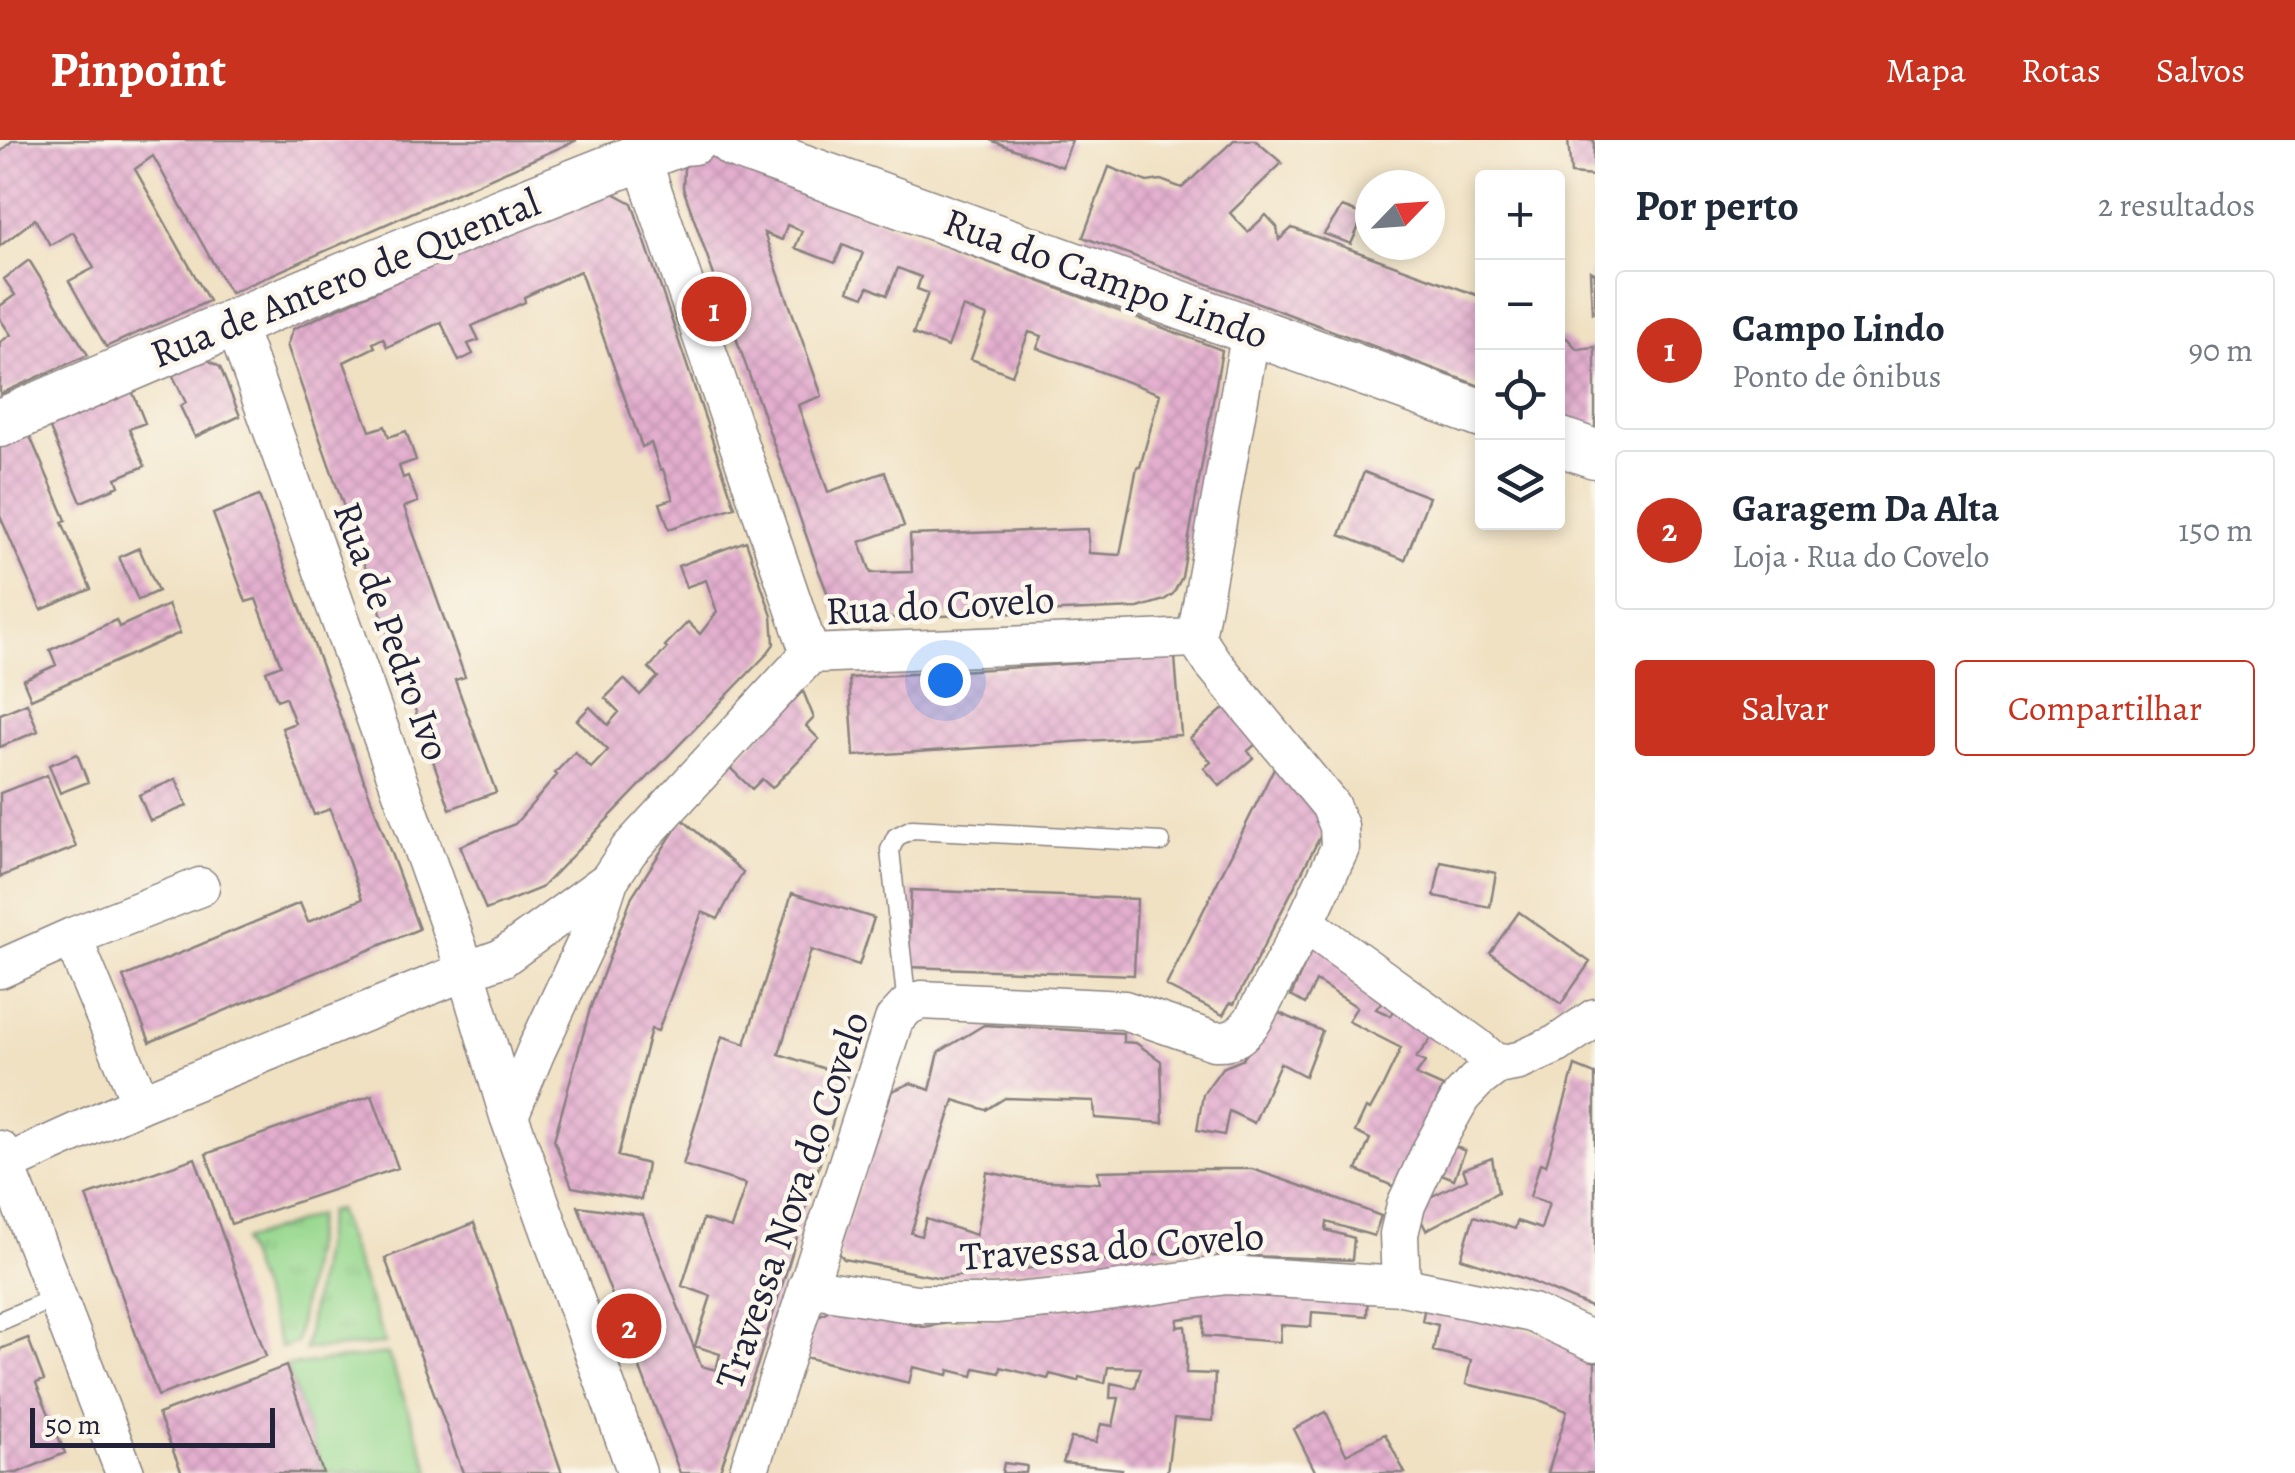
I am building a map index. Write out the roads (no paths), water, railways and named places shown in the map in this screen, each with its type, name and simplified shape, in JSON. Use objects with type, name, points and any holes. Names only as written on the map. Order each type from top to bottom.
[{"type":"street","name":"Rua de Antero de Quental","points":[[0,423],[639,148],[682,141],[717,141]]},
{"type":"street","name":"Rua do Campo Lindo","points":[[717,141],[1475,411]]},
{"type":"street","points":[[639,148],[810,654]]},
{"type":"street","name":"Rua de Pedro Ivo","points":[[234,322],[466,971]]},
{"type":"street","points":[[1251,331],[1196,638],[1330,805],[1340,826],[1340,848],[1305,922],[1497,1065]]},
{"type":"street","points":[[1565,443],[1595,454]]},
{"type":"street","name":"Rua do Covelo","points":[[509,1116],[594,926],[610,880],[629,850],[810,654],[1196,638]]},
{"type":"street","name":"Rua do Covelo","points":[[3,1157],[502,958],[610,880]]},
{"type":"street","points":[[0,969],[200,887]]},
{"type":"street","name":"Travessa Nova do Covelo","points":[[748,1473],[894,1020],[906,1006],[921,1000],[1124,1010],[1214,1041],[1229,1042],[1243,1034],[1253,1020],[1305,922]]},
{"type":"street","points":[[72,937],[141,1103]]},
{"type":"street","points":[[466,971],[509,1116],[637,1473]]},
{"type":"street","points":[[1401,1286],[1399,1234],[1406,1206],[1462,1096],[1497,1065],[1519,1061],[1557,1044],[1595,1018]]},
{"type":"street","points":[[3,1157],[125,1473]]},
{"type":"street","name":"Travessa do Covelo","points":[[807,1287],[916,1304],[995,1304],[1226,1275],[1401,1286],[1532,1313],[1595,1342]]},
{"type":"lane","points":[[906,1006],[890,850],[896,837],[912,829],[1161,842]]},
{"type":"lane","points":[[0,1321],[57,1296]]},
{"type":"place","name":"Campo Lindo","points":[[714,309]]},
{"type":"place","name":"Garagem Da Alta","points":[[629,1326]]}]
